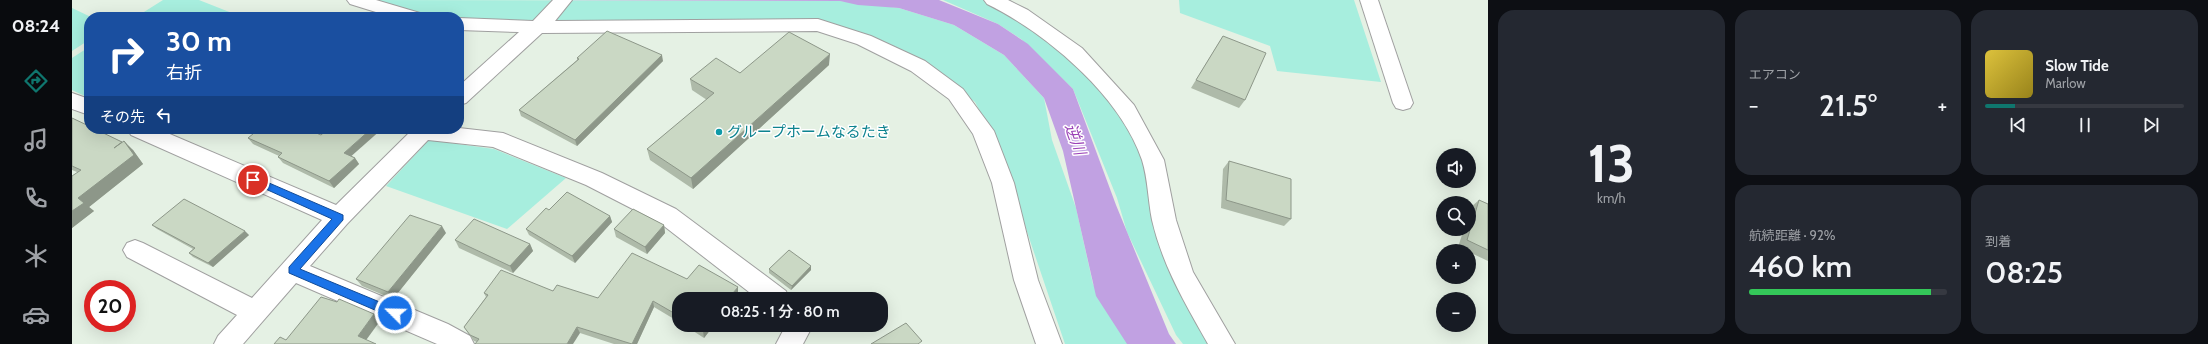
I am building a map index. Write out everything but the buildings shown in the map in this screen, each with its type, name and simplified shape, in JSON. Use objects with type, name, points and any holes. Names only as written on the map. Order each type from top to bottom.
[{"type":"street","points":[[356,0],[396,12]]},
{"type":"street","points":[[464,93],[543,22],[563,0]]},
{"type":"street","points":[[993,0],[1022,14],[1075,53],[1127,110],[1153,160],[1164,220],[1182,275],[1222,344]]},
{"type":"street","points":[[1369,0],[1403,103]]},
{"type":"street","points":[[464,24],[543,22],[818,25],[864,40],[918,66],[956,94],[983,131],[1003,183],[1026,280],[1049,344]]},
{"type":"street","points":[[72,100],[84,106]]},
{"type":"street","points":[[149,134],[339,217]]},
{"type":"street","points":[[227,344],[339,217],[420,134]]},
{"type":"street","points":[[456,134],[495,139],[594,179],[668,216],[768,292]]},
{"type":"street","points":[[135,250],[256,312]]},
{"type":"street","points":[[292,270],[439,332],[461,344]]},
{"type":"street","points":[[789,344],[796,332]]},
{"type":"shaded area","points":[[163,0],[199,0],[229,12],[144,12]]},
{"type":"shaded area","points":[[356,0],[840,1],[899,8],[954,25],[1004,55],[1044,98],[1052,140],[1076,208],[1093,284],[1129,344],[1065,344],[998,146],[975,102],[927,66],[822,22],[464,24],[464,12],[396,12]]},
{"type":"shaded area","points":[[943,0],[986,0],[1065,48],[1125,116],[1215,344],[1183,344],[1176,335],[1127,232],[1117,198],[1073,89],[1021,39],[998,24]]},
{"type":"shaded area","points":[[1179,0],[1354,0],[1381,82],[1277,71],[1270,46],[1180,13]]},
{"type":"shaded area","points":[[72,8],[84,14],[84,43],[72,51]]},
{"type":"shaded area","points":[[84,50],[84,96],[72,90],[72,58]]},
{"type":"shaded area","points":[[429,140],[494,149],[566,178],[507,229],[386,186]]},
{"type":"water","name":"逆川","points":[[538,0],[939,0],[998,24],[1028,44],[1073,89],[1116,205],[1169,334],[1176,344],[1127,344],[1096,296],[1063,151],[1044,98],[1004,55],[954,25],[899,8],[858,5],[840,1]]},
{"type":"place","name":"グループホームなるたき","points":[[719,132]]},
{"type":"route","points":[[253,180],[339,217],[292,270],[395,313]]}]
